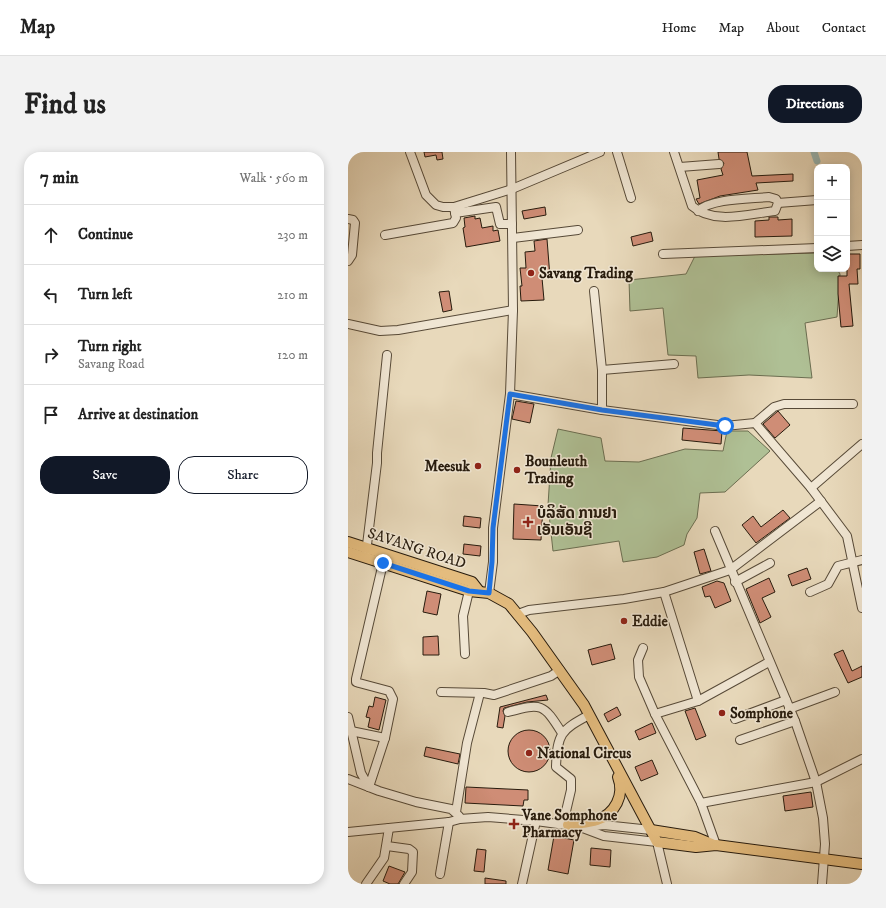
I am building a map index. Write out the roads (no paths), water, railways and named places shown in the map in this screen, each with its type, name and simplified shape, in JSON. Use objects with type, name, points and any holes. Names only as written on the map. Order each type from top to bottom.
[{"type":"main road","name":"SAVANG ROAD","points":[[348,542],[383,563],[479,592]]},
{"type":"main road","name":"SAVANG ROAD","points":[[348,552],[366,553],[472,582],[479,592]]},
{"type":"main road","points":[[479,592],[509,604],[560,670],[589,715],[657,842],[696,847],[716,845]]},
{"type":"main road","points":[[566,825],[596,821],[609,813],[616,805],[622,791],[610,754]]},
{"type":"main road","points":[[651,830],[695,838],[716,845],[862,864]]},
{"type":"street","points":[[410,152],[426,196],[430,201],[443,207],[455,210],[496,207],[500,224],[512,224]]},
{"type":"street","points":[[465,654],[464,616],[479,592],[492,562],[493,528],[510,394],[513,310],[511,152]]},
{"type":"street","points":[[455,210],[512,190],[600,152]]},
{"type":"street","points":[[617,152],[631,198]]},
{"type":"street","points":[[674,152],[692,206],[698,211],[709,216],[721,217],[775,211],[778,203]]},
{"type":"street","points":[[680,167],[719,164]]},
{"type":"street","points":[[698,211],[704,206],[723,201],[769,197],[776,199],[778,203]]},
{"type":"street","points":[[778,203],[814,200]]},
{"type":"street","points":[[385,235],[453,223],[456,218],[455,210]]},
{"type":"street","points":[[348,219],[353,220],[355,223],[352,254],[348,261]]},
{"type":"street","points":[[513,238],[578,230]]},
{"type":"street","points":[[850,246],[862,245]]},
{"type":"street","points":[[663,254],[814,248]]},
{"type":"street","points":[[594,291],[602,370],[602,410]]},
{"type":"street","points":[[348,324],[380,331],[398,330],[513,310]]},
{"type":"street","points":[[366,553],[378,464],[377,453],[387,355]]},
{"type":"street","points":[[602,370],[674,364]]},
{"type":"street","points":[[510,394],[602,410],[725,426],[755,423],[774,407],[784,404],[853,404]]},
{"type":"street","points":[[755,423],[811,488],[847,536],[862,608]]},
{"type":"street","points":[[811,488],[861,448]]},
{"type":"street","points":[[518,614],[529,610],[624,599],[664,592],[730,570],[821,501]]},
{"type":"street","points":[[715,531],[735,582],[795,721],[816,782],[823,818],[825,844],[822,884]]},
{"type":"street","points":[[810,592],[828,584],[838,566],[862,560]]},
{"type":"street","points":[[368,787],[385,738],[393,699],[389,691],[356,682],[356,678],[383,563]]},
{"type":"street","points":[[735,582],[770,563]]},
{"type":"street","points":[[664,592],[698,701]]},
{"type":"street","points":[[643,648],[638,660],[639,677],[655,714],[701,803],[716,845]]},
{"type":"street","points":[[655,714],[698,701],[770,662]]},
{"type":"street","points":[[442,692],[480,693],[494,696],[551,676],[560,670]]},
{"type":"street","points":[[790,709],[835,692]]},
{"type":"street","points":[[348,832],[449,822],[458,815],[468,743],[480,693]]},
{"type":"street","points":[[735,719],[786,700]]},
{"type":"street","points":[[508,712],[532,706],[541,707],[548,712],[562,733]]},
{"type":"street","points":[[566,825],[571,779],[556,767],[556,753],[562,733],[569,726],[589,715]]},
{"type":"street","points":[[348,717],[361,773],[368,787]]},
{"type":"street","points":[[740,740],[795,721]]},
{"type":"street","points":[[351,730],[385,738]]},
{"type":"street","points":[[701,803],[816,782],[862,759]]},
{"type":"street","points":[[348,779],[416,802],[451,809],[458,815],[536,821],[566,825],[580,827],[604,836],[657,842],[667,884]]},
{"type":"street","points":[[522,884],[536,821]]},
{"type":"street","points":[[440,874],[449,822]]},
{"type":"street","points":[[580,827],[604,825],[651,830]]},
{"type":"street","points":[[366,884],[384,858],[389,828]]},
{"type":"street","points":[[387,846],[409,849],[413,852],[412,872],[404,884]]},
{"type":"waterway","points":[[814,152],[817,161]]},
{"type":"place","name":"Savang Trading","points":[[531,273]]},
{"type":"place","name":"Meesuk","points":[[478,466]]},
{"type":"place","name":"Bounleuth Trading","points":[[517,470]]},
{"type":"place","name":"ບໍລິສັດ ການຢາ ເອັນເອັນຊີ","points":[[528,522]]},
{"type":"place","name":"Eddie","points":[[624,621]]},
{"type":"place","name":"Somphone","points":[[722,713]]},
{"type":"place","name":"National Circus","points":[[529,753]]},
{"type":"place","name":"Vane Somphone Pharmacy","points":[[514,824]]}]
